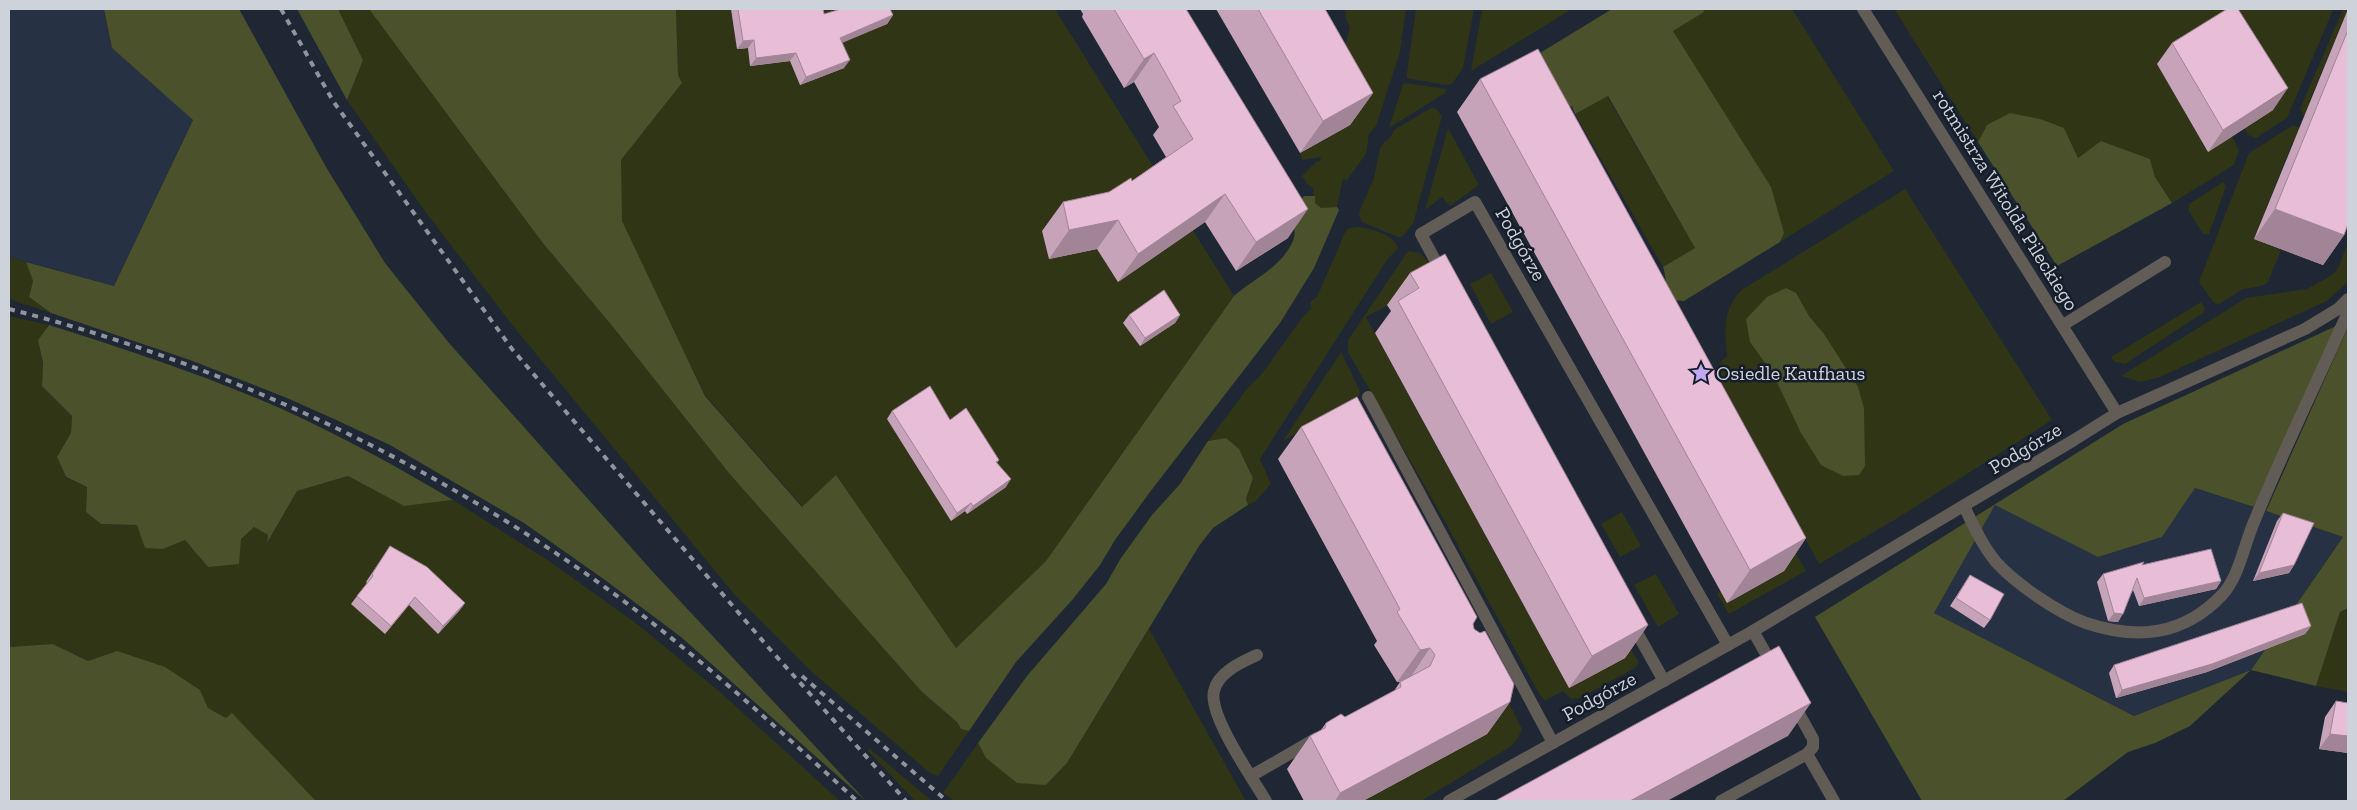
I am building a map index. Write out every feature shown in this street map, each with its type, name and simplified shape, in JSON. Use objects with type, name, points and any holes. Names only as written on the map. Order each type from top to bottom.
[{"type":"street","name":"rotmistrza Witolda Pileckiego","points":[[1863,9],[2117,413]]},
{"type":"street","name":"Podgórze","points":[[1449,285],[1421,234],[1475,202],[1728,645]]},
{"type":"street","points":[[2063,326],[2165,262]]},
{"type":"street","name":"Podgórze","points":[[1449,801],[1753,631],[2117,413],[2305,329],[2338,309],[2348,299]]},
{"type":"street","points":[[1964,506],[1980,538],[1997,562],[2032,592],[2075,619],[2111,631],[2142,634],[2174,628],[2202,613],[2223,594],[2232,578],[2254,522],[2348,312]]},
{"type":"street","name":"Podgórze","points":[[1368,397],[1553,743]]},
{"type":"street","name":"Podgórze","points":[[1626,613],[1664,681]]},
{"type":"street","points":[[1721,801],[1807,754],[1813,747],[1813,739],[1753,631]]},
{"type":"street","points":[[1481,644],[1496,636]]},
{"type":"street","points":[[1257,655],[1230,669],[1214,690],[1213,702],[1217,715],[1266,801]]},
{"type":"street","points":[[1251,776],[1329,732]]},
{"type":"street","points":[[1807,754],[1834,801]]},
{"type":"shaded area","points":[[9,9],[104,9],[112,48],[193,119],[114,286],[9,257]]},
{"type":"shaded area","points":[[2195,488],[2343,537],[2251,670],[2134,716],[1934,613],[1995,504],[2098,557],[2162,537]]},
{"type":"green space","points":[[104,9],[239,9],[326,167],[385,263],[449,343],[653,572],[866,801],[681,637],[524,523],[390,445],[334,419],[287,398],[190,360],[51,313],[29,297],[33,281],[26,262],[114,286],[193,120],[112,48]]},
{"type":"green space","points":[[297,9],[338,9],[363,60],[347,100]]},
{"type":"green space","points":[[338,9],[369,9],[542,242],[613,327],[728,472],[922,692],[957,722],[961,729],[969,731],[938,776],[930,773],[812,672],[735,595],[513,326],[424,210],[347,100],[363,60]]},
{"type":"green space","points":[[369,9],[676,9],[678,75],[682,83],[621,160],[622,221],[705,396],[802,507],[836,475],[956,648],[1046,561],[1234,296],[1272,267],[1286,253],[1295,233],[1294,211],[1304,196],[1315,196],[1315,203],[1321,208],[1337,207],[1339,210],[1314,268],[1280,323],[1150,492],[1115,540],[1100,565],[1073,599],[1016,662],[969,731],[961,729],[957,722],[922,692],[728,472],[613,327],[542,242]]},
{"type":"green space","points":[[676,9],[1055,9],[1234,296],[1046,561],[956,648],[836,475],[803,507],[705,395],[621,221],[621,160],[682,83],[678,75]]},
{"type":"green space","points":[[1345,9],[1406,9],[1400,52],[1376,126],[1369,134],[1366,154],[1347,180],[1343,179],[1337,207],[1321,209],[1315,203],[1313,188],[1307,184],[1302,176],[1316,162],[1320,161],[1321,157],[1302,160],[1300,153],[1350,125],[1345,46],[1350,27],[1346,20]]},
{"type":"green space","points":[[1416,9],[1474,9],[1463,68],[1452,84],[1445,85],[1407,78]]},
{"type":"green space","points":[[1482,9],[1572,9],[1471,71]]},
{"type":"green space","points":[[1612,9],[1703,9],[1704,12],[1673,31],[1771,187],[1784,233],[1780,242],[1684,301],[1670,300],[1663,267],[1695,248],[1608,96],[1575,114],[1572,106],[1565,109],[1535,56]]},
{"type":"green space","points":[[1703,9],[1792,9],[1894,171],[1780,242],[1784,233],[1673,31],[1703,12]]},
{"type":"green space","points":[[1894,9],[2333,10],[2287,118],[2256,138],[2248,135],[2244,128],[2157,64],[2208,152],[2232,136],[2239,150],[2234,165],[2172,203],[2155,177],[2150,159],[2101,141],[2078,158],[2064,128],[1987,125],[1978,142]]},
{"type":"green space","points":[[2343,9],[2348,9],[2309,102],[2336,114],[2305,118],[2300,109]]},
{"type":"green space","points":[[1403,84],[1446,89],[1445,93],[1389,128]]},
{"type":"green space","points":[[1607,96],[1695,248],[1663,267],[1575,114]]},
{"type":"green space","points":[[1431,108],[1436,109],[1442,116],[1413,224],[1402,237],[1398,237],[1362,222],[1359,215],[1360,210],[1374,178],[1380,148],[1390,138],[1394,130]]},
{"type":"green space","points":[[2010,113],[2040,119],[2064,128],[2078,158],[2101,141],[2150,159],[2155,177],[2172,203],[2057,266],[1978,142],[1987,125]]},
{"type":"green space","points":[[2293,125],[2319,136],[2320,154],[2292,143],[2254,239],[2281,250],[2268,282],[2262,286],[2243,289],[2219,304],[2214,303],[2199,282],[2249,153]]},
{"type":"green space","points":[[1448,128],[1479,185],[1450,206],[1442,197],[1425,210]]},
{"type":"green space","points":[[2223,182],[2226,186],[2209,234],[2203,234],[2189,211],[2189,204]]},
{"type":"green space","points":[[1905,189],[2052,420],[1896,519],[1819,564],[1716,372],[1722,360],[1727,356],[1725,328],[1728,311],[1736,296],[1743,289]]},
{"type":"green space","points":[[1357,227],[1374,230],[1386,235],[1396,243],[1398,248],[1387,260],[1260,459],[1271,484],[1255,502],[1248,505],[1246,499],[1253,478],[1242,456],[1232,445],[1217,440],[1208,441],[1249,386],[1261,375],[1305,314],[1311,309],[1310,302],[1317,297],[1347,229]]},
{"type":"green space","points":[[2348,243],[2348,282],[2327,301],[2160,377],[2140,382],[2121,376],[2246,298],[2307,289],[2329,277],[2337,270]]},
{"type":"green space","points":[[1408,251],[1420,253],[1431,265],[1422,287],[1366,317],[1569,688],[1625,658],[1621,632],[1638,661],[1637,666],[1633,669],[1580,698],[1571,699],[1563,691],[1545,701],[1538,692],[1442,516],[1348,352],[1348,340]]},
{"type":"green space","points":[[9,257],[26,262],[33,281],[29,297],[51,313],[9,299]]},
{"type":"green space","points":[[1491,273],[1513,312],[1491,324],[1470,284]]},
{"type":"green space","points":[[1786,288],[1796,293],[1809,316],[1824,334],[1858,387],[1864,408],[1865,466],[1859,475],[1843,476],[1821,465],[1801,433],[1773,374],[1750,342],[1746,319],[1767,297]]},
{"type":"green space","points":[[2201,302],[2205,308],[2203,313],[2125,364],[2114,362],[2111,357]]},
{"type":"green space","points":[[9,316],[49,325],[38,340],[43,364],[42,386],[72,416],[71,433],[57,457],[66,478],[87,487],[86,512],[101,524],[137,525],[163,549],[185,540],[208,567],[254,527],[268,535],[268,542],[297,491],[348,476],[404,506],[453,500],[552,563],[637,624],[719,691],[840,801],[316,801],[232,714],[226,718],[208,708],[200,690],[117,651],[89,661],[53,644],[9,647]]},
{"type":"green space","points":[[49,325],[167,364],[225,385],[282,409],[369,452],[453,500],[404,506],[348,476],[297,491],[267,543],[268,535],[254,527],[241,539],[239,564],[208,567],[185,540],[163,549],[145,548],[137,525],[101,524],[86,512],[87,487],[66,477],[57,457],[71,433],[72,416],[42,386],[43,363],[38,340]]},
{"type":"green space","points":[[2336,326],[2254,507],[2195,488],[2162,537],[2098,557],[1995,505],[1934,613],[2134,716],[2251,670],[2190,726],[2155,743],[2128,752],[2063,801],[1922,801],[1815,617],[2123,424]]},
{"type":"green space","points":[[2348,327],[2348,608],[2340,612],[2316,686],[2251,670],[2343,537],[2266,511]]},
{"type":"green space","points":[[1341,352],[1359,389],[1360,393],[1357,399],[1283,441]]},
{"type":"green space","points":[[1226,438],[1239,449],[1253,478],[1246,499],[1248,505],[1213,528],[1199,546],[1067,763],[1046,785],[1017,783],[986,758],[978,743],[1027,676],[1106,584],[1121,558],[1152,515],[1180,484],[1208,441]]},
{"type":"green space","points":[[1622,512],[1641,546],[1620,557],[1601,524]]},
{"type":"green space","points":[[1787,537],[1806,571],[1729,614],[1717,594],[1721,591],[1728,603],[1783,571]]},
{"type":"green space","points":[[1656,574],[1679,614],[1658,627],[1634,585]]},
{"type":"green space","points":[[2348,608],[2348,692],[2316,686],[2340,612]]},
{"type":"green space","points":[[1149,629],[1246,801],[954,801],[943,793],[978,743],[986,758],[1046,785],[1067,763]]},
{"type":"green space","points":[[53,644],[88,661],[117,651],[165,667],[200,690],[208,708],[226,718],[232,713],[316,801],[9,801],[9,647]]},
{"type":"green space","points":[[1493,670],[1522,729],[1518,738],[1510,747],[1421,801],[1362,801]]},
{"type":"green space","points":[[869,748],[932,801],[915,801],[868,751]]},
{"type":"building","points":[[738,9],[823,9],[824,14],[841,9],[890,9],[893,15],[840,38],[850,60],[806,77],[796,53],[756,58],[754,40],[743,41]]},
{"type":"building","points":[[1114,9],[1186,9],[1308,209],[1256,242],[1225,194],[1138,254],[1118,220],[1069,230],[1063,202],[1109,192],[1131,178],[1132,181],[1193,139],[1173,106],[1181,101],[1154,53],[1144,59]]},
{"type":"building","points":[[1258,9],[1325,9],[1373,93],[1323,121]]},
{"type":"building","points":[[2227,9],[2238,9],[2288,88],[2223,130],[2172,43]]},
{"type":"building","points":[[2348,30],[2348,224],[2344,235],[2275,209]]},
{"type":"building","points":[[1538,49],[1806,538],[1750,570],[1480,79]]},
{"type":"building","points":[[1445,254],[1648,625],[1592,656],[1398,301],[1419,288],[1410,273]]},
{"type":"building","points":[[1164,290],[1180,315],[1145,338],[1129,315]]},
{"type":"building","points":[[930,386],[950,420],[966,408],[999,460],[996,462],[1011,479],[973,506],[971,503],[957,513],[892,411]]},
{"type":"building","points":[[1357,397],[1477,617],[1473,624],[1474,629],[1480,633],[1485,631],[1514,684],[1510,702],[1340,793],[1310,736],[1325,728],[1326,723],[1341,714],[1345,717],[1401,687],[1400,682],[1430,666],[1435,655],[1430,648],[1420,650],[1397,612],[1400,609],[1301,427]]},
{"type":"building","points":[[2283,513],[2314,523],[2294,565],[2259,573]]},
{"type":"building","points":[[390,546],[427,567],[465,603],[443,626],[415,597],[391,626],[357,596],[373,576],[372,574]]},
{"type":"building","points":[[2211,549],[2221,581],[2144,598],[2137,578],[2123,614],[2114,613],[2103,574],[2144,562],[2142,565]]},
{"type":"building","points":[[1970,575],[2004,594],[1990,620],[1956,598]]},
{"type":"building","points":[[2302,603],[2311,626],[2212,664],[2122,690],[2114,665]]},
{"type":"building","points":[[1779,646],[1811,703],[1630,801],[1495,801]]},
{"type":"building","points":[[2336,701],[2348,703],[2348,736],[2330,734]]},
{"type":"railway","points":[[281,9],[333,101],[512,349],[768,647],[906,801]]},
{"type":"railway","points":[[9,309],[88,331],[166,357],[243,387],[318,420],[392,456],[464,496],[534,539],[635,610],[701,662],[857,801]]},
{"type":"railway","points":[[802,676],[947,801]]},
{"type":"place","name":"Osiedle Kaufhaus","points":[[1701,373]]}]
